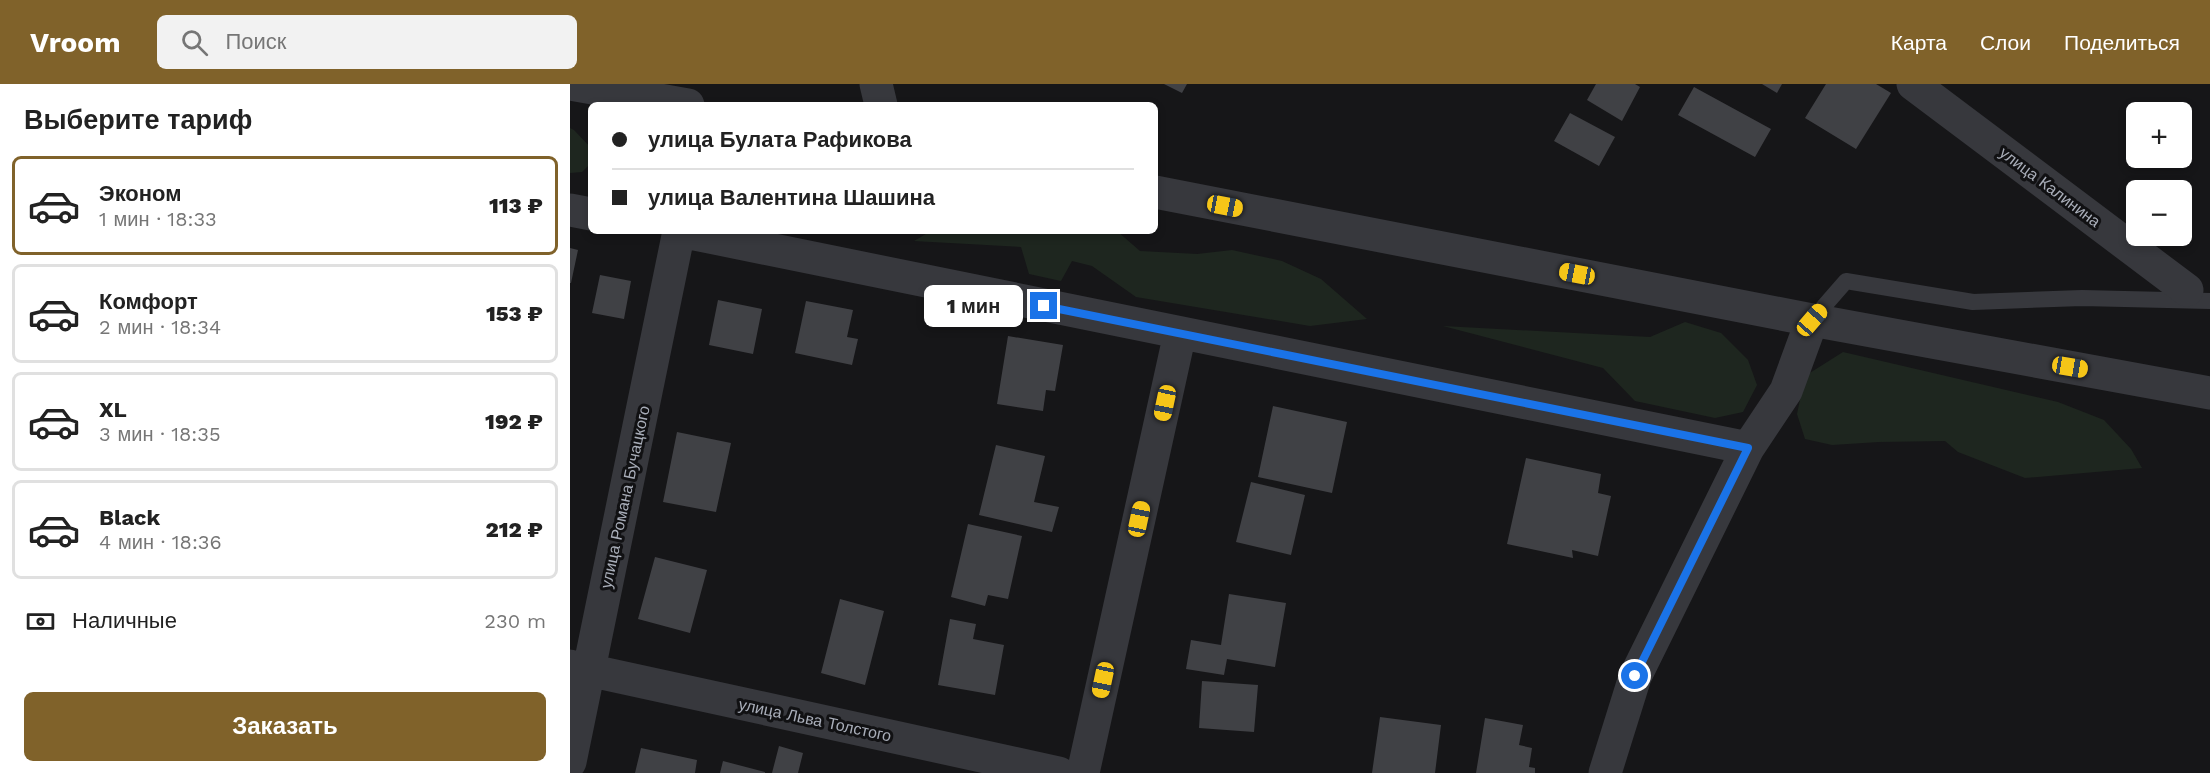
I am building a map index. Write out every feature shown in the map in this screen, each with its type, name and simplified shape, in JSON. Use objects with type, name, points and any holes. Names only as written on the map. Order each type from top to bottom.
[{"type":"street","points":[[570,84],[671,102]]},
{"type":"street","points":[[876,84],[880,102]]},
{"type":"street","name":"улица Калинина","points":[[1913,84],[2202,297]]},
{"type":"street","points":[[1158,193],[1812,320],[2210,393]]},
{"type":"street","points":[[570,210],[588,213]]},
{"type":"street","name":"улица Романа Бучацкого","points":[[570,762],[580,668],[679,234]]},
{"type":"street","points":[[695,234],[1748,448]]},
{"type":"street","points":[[1605,773],[1635,676],[1748,448],[1786,391],[1812,320]]},
{"type":"street","points":[[1083,773],[1180,333]]},
{"type":"street","name":"улица Льва Толстого","points":[[580,668],[1059,773]]},
{"type":"lane","points":[[1812,320],[1846,281],[1972,302],[2202,297]]},
{"type":"shaded area","points":[[570,128],[588,145],[588,166],[582,172],[570,173]]},
{"type":"shaded area","points":[[926,234],[1120,234],[1140,251],[1197,254],[1232,250],[1282,261],[1321,279],[1367,319],[1310,326],[1136,297],[1092,266],[1072,261],[1061,281],[1029,274],[1021,247],[914,241]]},
{"type":"shaded area","points":[[1685,322],[1721,333],[1748,360],[1757,385],[1743,412],[1715,418],[1635,401],[1603,368],[1443,326],[1650,337]]},
{"type":"shaded area","points":[[1843,352],[2058,402],[2104,420],[2131,449],[2142,468],[2025,478],[1958,452],[1945,441],[1832,445],[1805,439],[1797,414],[1805,376]]},
{"type":"building","points":[[1164,84],[1187,84],[1182,93]]},
{"type":"building","points":[[1596,84],[1635,84],[1640,87],[1622,121],[1587,100]]},
{"type":"building","points":[[1762,84],[1782,84],[1777,93]]},
{"type":"building","points":[[1826,84],[1876,84],[1891,93],[1856,149],[1805,118]]},
{"type":"building","points":[[1694,87],[1771,129],[1755,157],[1678,115]]},
{"type":"building","points":[[1570,113],[1615,137],[1599,166],[1554,141]]},
{"type":"building","points":[[570,248],[578,250],[571,283],[570,283]]},
{"type":"building","points":[[600,275],[631,281],[624,319],[592,313]]},
{"type":"building","points":[[718,300],[762,309],[753,354],[709,345]]},
{"type":"building","points":[[806,301],[853,310],[847,337],[858,339],[852,365],[795,353]]},
{"type":"building","points":[[1008,336],[1063,345],[1055,391],[1046,390],[1043,411],[997,404]]},
{"type":"building","points":[[1273,406],[1347,422],[1332,493],[1258,477]]},
{"type":"building","points":[[677,432],[731,443],[716,512],[663,502]]},
{"type":"building","points":[[996,445],[1045,456],[1034,502],[1059,507],[1052,532],[979,515]]},
{"type":"building","points":[[1526,458],[1601,474],[1598,493],[1611,496],[1598,556],[1572,550],[1573,558],[1507,544]]},
{"type":"building","points":[[1251,482],[1305,495],[1291,555],[1236,542]]},
{"type":"building","points":[[968,524],[1022,536],[1008,599],[988,595],[985,606],[951,597]]},
{"type":"building","points":[[655,557],[707,570],[690,633],[638,619]]},
{"type":"building","points":[[1229,594],[1286,603],[1275,667],[1227,659],[1224,675],[1186,669],[1191,640],[1221,645]]},
{"type":"building","points":[[840,599],[884,611],[865,685],[821,673]]},
{"type":"building","points":[[950,619],[976,624],[973,639],[1004,645],[995,695],[938,685]]},
{"type":"building","points":[[1202,681],[1258,685],[1254,732],[1199,728]]},
{"type":"building","points":[[1380,717],[1441,725],[1435,773],[1372,773]]},
{"type":"building","points":[[1485,718],[1523,725],[1519,745],[1532,748],[1529,767],[1535,768],[1535,773],[1476,773]]},
{"type":"building","points":[[779,746],[803,753],[798,773],[772,773]]},
{"type":"building","points":[[641,748],[697,760],[695,773],[635,773]]},
{"type":"building","points":[[723,761],[765,772],[765,773],[720,773]]},
{"type":"route","points":[[1044,306],[1748,448],[1635,676]]}]
